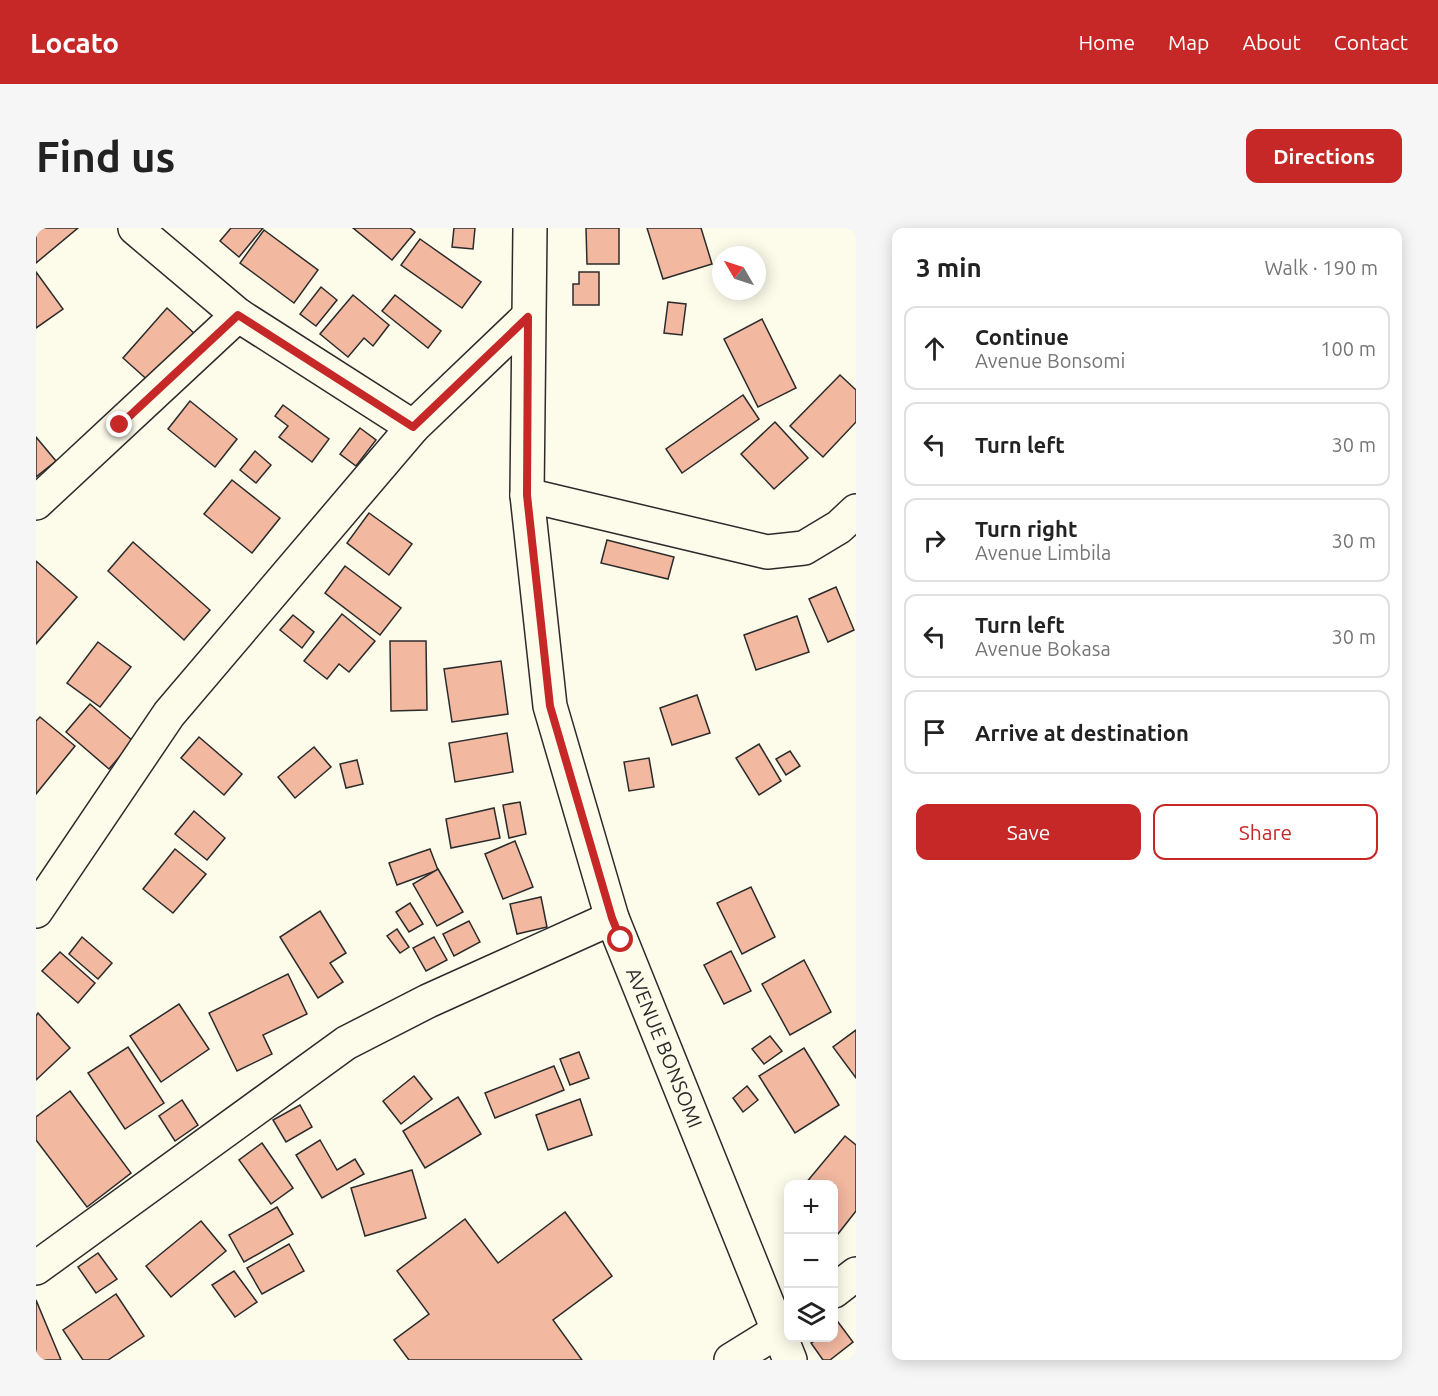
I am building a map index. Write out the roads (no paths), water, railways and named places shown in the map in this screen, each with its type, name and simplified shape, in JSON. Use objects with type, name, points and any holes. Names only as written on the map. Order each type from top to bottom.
[{"type":"street","points":[[135,228],[238,315],[413,427]]},
{"type":"street","name":"AVENUE BONSOMI","points":[[530,228],[527,495],[550,706],[612,918],[784,1334]]},
{"type":"street","points":[[36,503],[238,315]]},
{"type":"street","points":[[36,911],[169,714],[413,427],[528,317]]},
{"type":"street","points":[[527,495],[767,552],[804,548],[839,527],[856,511]]},
{"type":"street","points":[[36,1268],[346,1043],[428,1001],[612,918]]},
{"type":"street","points":[[838,1288],[856,1274]]},
{"type":"street","points":[[731,1360],[784,1340]]}]
